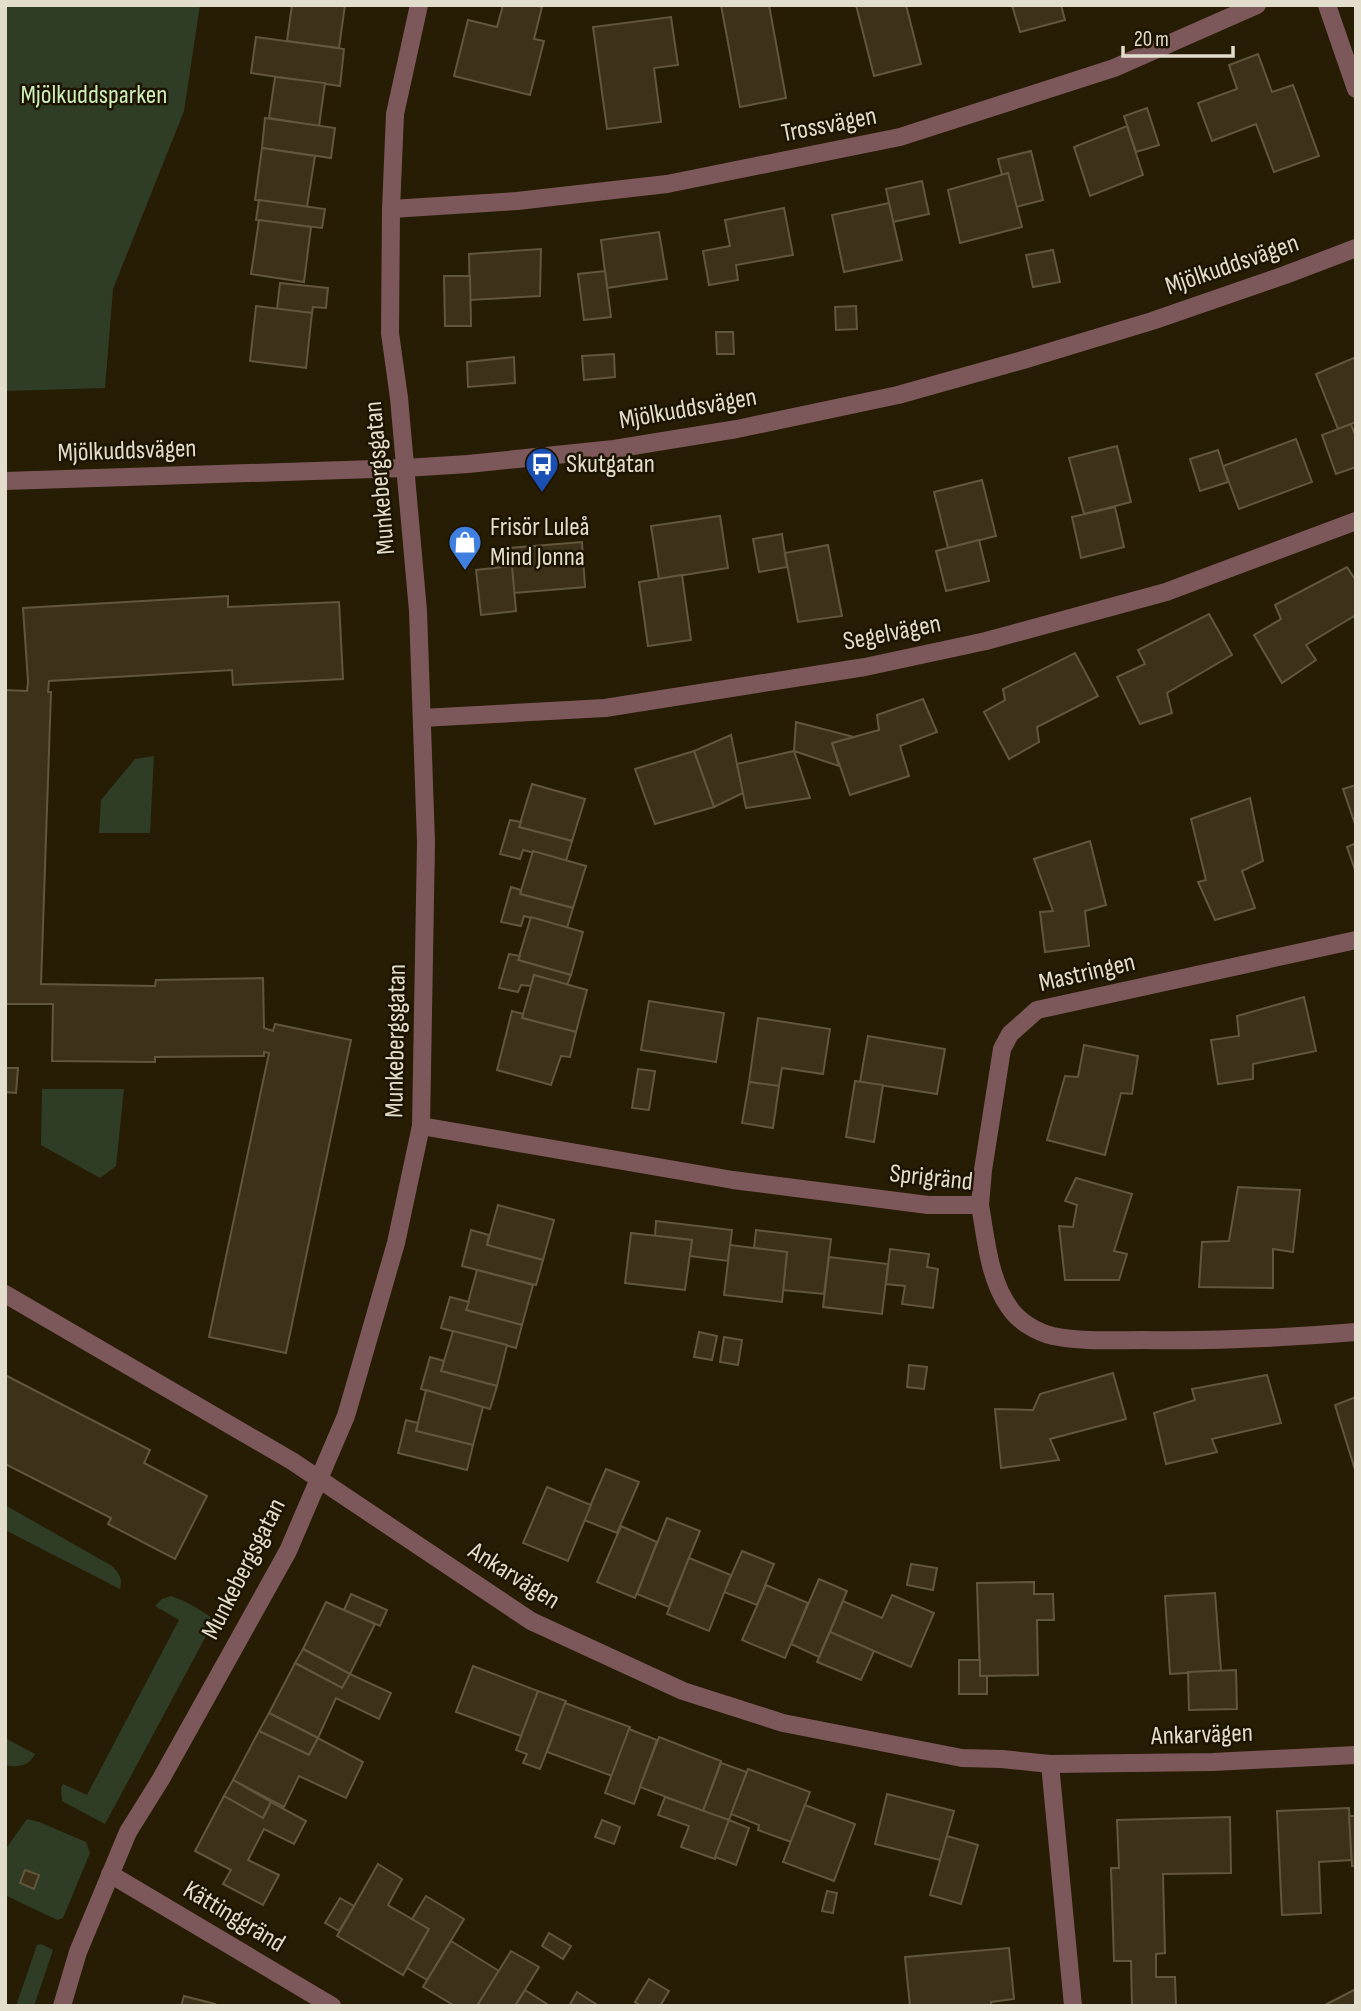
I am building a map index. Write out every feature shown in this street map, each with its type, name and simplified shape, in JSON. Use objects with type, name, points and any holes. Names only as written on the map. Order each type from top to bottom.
[{"type":"street","name":"Munkebergsgatan","points":[[62,2006],[78,1952],[128,1832],[162,1779],[288,1551],[346,1416],[396,1243],[421,1126],[426,842],[418,611],[399,398],[390,332],[395,114],[419,5]]},
{"type":"street","name":"Trossvägen","points":[[391,209],[517,201],[667,184],[900,137],[1114,68],[1257,5]]},
{"type":"street","points":[[1327,5],[1356,89]]},
{"type":"street","name":"Mjölkuddsvägen","points":[[5,481],[405,468],[614,449],[737,429],[898,395],[1023,360],[1152,321],[1356,248]]},
{"type":"street","name":"Segelvägen","points":[[422,718],[605,708],[865,667],[986,641],[1166,592],[1356,521]]},
{"type":"street","name":"Mastringen","points":[[980,1205],[982,1170],[1002,1049],[1010,1034],[1037,1010],[1356,940]]},
{"type":"street","name":"Sprigränd","points":[[421,1126],[733,1180],[928,1205],[980,1205],[996,1282],[1009,1308],[1023,1322],[1043,1333],[1079,1340],[1205,1341],[1294,1338],[1356,1332]]},
{"type":"street","name":"Ankarvägen","points":[[5,1294],[319,1479],[531,1621],[682,1691],[783,1723],[962,1758],[1050,1764],[1213,1762],[1356,1755]]},
{"type":"street","points":[[1050,1764],[1073,2006]]},
{"type":"street","name":"Kättinggränd","points":[[110,1874],[332,2006]]},
{"type":"green space","name":"Mjölkuddsparken","points":[[5,5],[200,5],[184,111],[113,289],[105,388],[5,391]]},
{"type":"green space","points":[[154,756],[150,833],[99,833],[101,800],[135,759]]},
{"type":"green space","points":[[42,1089],[124,1089],[116,1166],[100,1178],[41,1145]]},
{"type":"green space","points":[[5,1505],[112,1566],[120,1576],[120,1589],[5,1530]]},
{"type":"green space","points":[[171,1596],[202,1611],[212,1618],[213,1623],[105,1824],[62,1801],[61,1788],[63,1784],[87,1795],[179,1620],[155,1606],[162,1599]]},
{"type":"green space","points":[[5,1738],[35,1754],[22,1765],[5,1765]]},
{"type":"green space","points":[[27,1819],[86,1842],[90,1853],[63,1918],[57,1920],[5,1895],[5,1850]]},
{"type":"green space","points":[[41,1944],[53,1950],[34,2006],[16,2006],[37,1945]]},
{"type":"building","points":[[292,5],[345,5],[339,48],[287,41]]},
{"type":"building","points":[[503,5],[542,7],[534,39],[544,41],[530,95],[454,76],[468,20],[497,27]]},
{"type":"building","points":[[721,5],[769,5],[786,98],[740,107]]},
{"type":"building","points":[[856,5],[906,5],[921,64],[874,76]]},
{"type":"building","points":[[1012,5],[1061,5],[1065,20],[1020,32]]},
{"type":"building","points":[[671,17],[678,65],[654,68],[661,122],[607,129],[593,27]]},
{"type":"building","points":[[256,37],[344,49],[340,86],[251,73]]},
{"type":"building","points":[[1258,54],[1272,92],[1293,85],[1319,156],[1274,172],[1256,124],[1212,141],[1198,103],[1237,89],[1229,65]]},
{"type":"building","points":[[275,77],[325,83],[319,126],[269,118]]},
{"type":"building","points":[[1147,108],[1159,145],[1136,152],[1124,116]]},
{"type":"building","points":[[265,118],[335,128],[331,158],[262,148]]},
{"type":"building","points":[[1127,126],[1143,175],[1090,196],[1074,147]]},
{"type":"building","points":[[262,148],[315,156],[307,207],[255,200]]},
{"type":"building","points":[[1031,151],[1043,200],[1016,207],[1008,173],[1002,175],[998,159]]},
{"type":"building","points":[[1008,173],[1022,227],[960,243],[948,190]]},
{"type":"building","points":[[922,181],[929,214],[893,222],[886,189]]},
{"type":"building","points":[[259,200],[325,209],[322,228],[256,220]]},
{"type":"building","points":[[889,203],[902,260],[844,272],[832,215]]},
{"type":"building","points":[[784,208],[793,255],[736,265],[738,280],[709,285],[703,251],[730,246],[725,220]]},
{"type":"building","points":[[259,220],[311,227],[304,282],[251,274]]},
{"type":"building","points":[[659,232],[667,279],[607,288],[601,240]]},
{"type":"building","points":[[541,249],[540,296],[470,300],[469,254]]},
{"type":"building","points":[[1053,250],[1060,282],[1033,287],[1026,255]]},
{"type":"building","points":[[605,271],[611,317],[584,320],[578,274]]},
{"type":"building","points":[[444,276],[470,276],[471,326],[445,326]]},
{"type":"building","points":[[280,283],[328,288],[326,308],[313,307],[312,313],[277,309]]},
{"type":"building","points":[[256,306],[312,313],[306,368],[250,361]]},
{"type":"building","points":[[856,306],[857,329],[836,330],[835,307]]},
{"type":"building","points":[[716,332],[733,332],[734,354],[717,354]]},
{"type":"building","points":[[614,354],[615,377],[584,380],[582,356]]},
{"type":"building","points":[[514,357],[515,383],[468,387],[467,362]]},
{"type":"building","points":[[1356,357],[1356,422],[1338,429],[1316,374]]},
{"type":"building","points":[[1351,424],[1356,438],[1356,467],[1336,474],[1322,435]]},
{"type":"building","points":[[1296,439],[1312,482],[1239,509],[1223,466]]},
{"type":"building","points":[[1117,446],[1131,502],[1084,514],[1069,458]]},
{"type":"building","points":[[1218,450],[1228,482],[1200,491],[1190,459]]},
{"type":"building","points":[[982,480],[996,536],[948,548],[934,492]]},
{"type":"building","points":[[1115,507],[1124,547],[1081,558],[1072,517]]},
{"type":"building","points":[[720,516],[728,568],[659,579],[651,526]]},
{"type":"building","points":[[782,534],[787,567],[759,572],[753,539]]},
{"type":"building","points":[[979,540],[989,581],[946,591],[936,551]]},
{"type":"building","points":[[582,542],[585,587],[514,593],[509,548]]},
{"type":"building","points":[[828,545],[842,616],[798,622],[785,553]]},
{"type":"building","points":[[512,566],[516,611],[481,615],[476,570]]},
{"type":"building","points":[[1347,567],[1356,581],[1356,615],[1306,645],[1316,660],[1282,683],[1254,635],[1281,619],[1275,605]]},
{"type":"building","points":[[682,575],[691,640],[648,646],[639,582]]},
{"type":"building","points":[[228,596],[228,607],[339,602],[343,679],[233,685],[232,670],[49,681],[48,692],[51,692],[41,984],[155,986],[156,980],[263,978],[264,1028],[273,1031],[275,1024],[351,1040],[286,1353],[209,1337],[269,1053],[264,1052],[264,1056],[155,1057],[155,1062],[52,1061],[53,1004],[5,1004],[5,690],[27,691],[23,608]]},
{"type":"building","points":[[1209,614],[1232,655],[1167,693],[1172,713],[1140,724],[1117,677],[1145,664],[1138,650]]},
{"type":"building","points":[[1075,653],[1098,696],[1037,727],[1039,742],[1009,759],[984,712],[1005,700],[1003,689]]},
{"type":"building","points":[[923,699],[937,732],[900,746],[909,776],[850,795],[832,743],[879,730],[877,715]]},
{"type":"building","points":[[796,722],[854,737],[832,743],[839,766],[794,751]]},
{"type":"building","points":[[731,735],[743,793],[714,807],[694,751]]},
{"type":"building","points":[[694,751],[714,807],[655,824],[635,769]]},
{"type":"building","points":[[794,751],[810,798],[746,808],[737,764]]},
{"type":"building","points":[[532,784],[585,799],[572,841],[519,827]]},
{"type":"building","points":[[1356,785],[1356,827],[1343,789]]},
{"type":"building","points":[[1250,798],[1263,861],[1242,871],[1255,908],[1215,920],[1198,882],[1206,880],[1191,819]]},
{"type":"building","points":[[510,820],[521,822],[519,827],[572,841],[566,861],[523,850],[520,859],[500,854]]},
{"type":"building","points":[[1090,841],[1106,905],[1085,911],[1089,946],[1045,952],[1040,912],[1053,911],[1034,859]]},
{"type":"building","points":[[1356,843],[1356,873],[1347,847]]},
{"type":"building","points":[[533,851],[586,866],[573,908],[520,894]]},
{"type":"building","points":[[511,887],[521,890],[520,894],[573,908],[567,928],[524,916],[521,926],[501,922]]},
{"type":"building","points":[[531,917],[583,932],[571,975],[518,960]]},
{"type":"building","points":[[509,954],[520,956],[518,960],[571,975],[567,985],[534,975],[531,986],[521,985],[518,992],[499,988]]},
{"type":"building","points":[[534,975],[587,990],[576,1032],[522,1018]]},
{"type":"building","points":[[1304,997],[1316,1051],[1253,1064],[1253,1079],[1218,1084],[1211,1040],[1239,1036],[1237,1016]]},
{"type":"building","points":[[649,1001],[724,1013],[716,1062],[641,1050]]},
{"type":"building","points":[[512,1011],[523,1014],[522,1018],[576,1032],[570,1057],[561,1056],[551,1085],[497,1070]]},
{"type":"building","points":[[758,1018],[830,1029],[823,1074],[782,1068],[779,1086],[749,1082]]},
{"type":"building","points":[[868,1036],[945,1049],[937,1094],[860,1082]]},
{"type":"building","points":[[1084,1045],[1138,1056],[1132,1094],[1121,1093],[1105,1155],[1047,1140],[1065,1076],[1078,1077]]},
{"type":"building","points":[[5,1068],[18,1068],[16,1093],[5,1092]]},
{"type":"building","points":[[638,1069],[655,1071],[649,1110],[632,1108]]},
{"type":"building","points":[[855,1081],[883,1085],[874,1142],[846,1137]]},
{"type":"building","points":[[749,1082],[779,1086],[773,1128],[742,1123]]},
{"type":"building","points":[[1076,1178],[1132,1194],[1114,1251],[1127,1254],[1119,1280],[1065,1280],[1059,1226],[1073,1227],[1077,1205],[1065,1201]]},
{"type":"building","points":[[1238,1187],[1300,1190],[1293,1252],[1273,1249],[1273,1288],[1199,1287],[1202,1242],[1229,1241]]},
{"type":"building","points":[[498,1205],[554,1220],[543,1260],[487,1245]]},
{"type":"building","points":[[656,1221],[732,1230],[728,1261],[689,1256],[692,1240],[655,1236]]},
{"type":"building","points":[[471,1230],[489,1235],[487,1245],[543,1260],[536,1285],[462,1266]]},
{"type":"building","points":[[756,1230],[831,1239],[824,1294],[783,1290],[787,1252],[754,1248]]},
{"type":"building","points":[[631,1233],[692,1240],[685,1290],[625,1283]]},
{"type":"building","points":[[730,1245],[787,1252],[782,1302],[724,1295]]},
{"type":"building","points":[[890,1249],[929,1254],[927,1267],[938,1269],[933,1308],[902,1304],[905,1286],[886,1284]]},
{"type":"building","points":[[829,1257],[888,1264],[882,1314],[823,1307]]},
{"type":"building","points":[[477,1270],[533,1285],[522,1325],[466,1310]]},
{"type":"building","points":[[450,1297],[469,1302],[466,1310],[522,1325],[516,1348],[441,1328]]},
{"type":"building","points":[[453,1331],[507,1345],[497,1386],[441,1371]]},
{"type":"building","points":[[699,1332],[717,1336],[712,1360],[694,1357]]},
{"type":"building","points":[[724,1337],[742,1340],[738,1365],[720,1362]]},
{"type":"building","points":[[430,1357],[444,1361],[441,1371],[497,1386],[490,1409],[421,1389]]},
{"type":"building","points":[[909,1365],[927,1367],[924,1389],[907,1387]]},
{"type":"building","points":[[1113,1373],[1126,1419],[1050,1439],[1059,1460],[1001,1468],[995,1409],[1033,1410],[1040,1394]]},
{"type":"building","points":[[5,1375],[150,1450],[144,1463],[207,1496],[175,1559],[108,1524],[111,1518],[5,1464]]},
{"type":"building","points":[[1267,1375],[1281,1423],[1212,1439],[1217,1452],[1166,1464],[1154,1413],[1195,1400],[1192,1389]]},
{"type":"building","points":[[426,1390],[483,1407],[473,1445],[416,1431]]},
{"type":"building","points":[[1356,1397],[1356,1473],[1335,1405]]},
{"type":"building","points":[[406,1420],[418,1423],[416,1431],[473,1445],[467,1470],[398,1453]]},
{"type":"building","points":[[606,1469],[639,1482],[617,1533],[584,1520]]},
{"type":"building","points":[[547,1487],[591,1505],[568,1561],[523,1543]]},
{"type":"building","points":[[667,1518],[700,1531],[669,1607],[637,1594]]},
{"type":"building","points":[[621,1526],[657,1542],[635,1598],[597,1582]]},
{"type":"building","points":[[742,1551],[774,1564],[757,1605],[724,1592]]},
{"type":"building","points":[[689,1558],[731,1575],[709,1631],[667,1614]]},
{"type":"building","points":[[911,1564],[937,1568],[933,1590],[907,1585]]},
{"type":"building","points":[[819,1579],[847,1591],[819,1657],[791,1644]]},
{"type":"building","points":[[1034,1582],[1034,1594],[1053,1594],[1054,1620],[1037,1620],[1038,1675],[980,1676],[977,1583]]},
{"type":"building","points":[[766,1585],[808,1603],[785,1658],[742,1640]]},
{"type":"building","points":[[1215,1593],[1221,1671],[1170,1674],[1165,1596]]},
{"type":"building","points":[[351,1594],[387,1610],[380,1626],[344,1610]]},
{"type":"building","points":[[892,1595],[934,1613],[911,1667],[830,1632],[843,1601],[882,1618]]},
{"type":"building","points":[[326,1602],[375,1624],[350,1674],[303,1649]]},
{"type":"building","points":[[830,1632],[874,1651],[861,1680],[817,1662]]},
{"type":"building","points":[[303,1649],[350,1674],[342,1688],[295,1663]]},
{"type":"building","points":[[959,1660],[980,1660],[980,1676],[987,1676],[987,1694],[959,1694]]},
{"type":"building","points":[[295,1663],[342,1688],[350,1674],[391,1693],[379,1719],[336,1698],[318,1738],[269,1713]]},
{"type":"building","points":[[473,1666],[538,1691],[521,1736],[456,1712]]},
{"type":"building","points":[[1236,1670],[1237,1709],[1189,1710],[1188,1672]]},
{"type":"building","points":[[538,1691],[566,1701],[540,1769],[523,1763],[527,1754],[516,1750]]},
{"type":"building","points":[[565,1703],[630,1727],[612,1776],[547,1752]]},
{"type":"building","points":[[269,1713],[318,1738],[309,1755],[259,1731]]},
{"type":"building","points":[[629,1729],[657,1740],[634,1804],[605,1793]]},
{"type":"building","points":[[259,1731],[309,1755],[318,1738],[363,1762],[346,1798],[299,1776],[284,1807],[233,1780]]},
{"type":"building","points":[[659,1737],[721,1761],[703,1811],[640,1787]]},
{"type":"building","points":[[721,1763],[747,1772],[729,1820],[703,1811]]},
{"type":"building","points":[[748,1769],[810,1792],[791,1842],[758,1830],[759,1825],[731,1814]]},
{"type":"building","points":[[233,1780],[271,1802],[263,1818],[224,1796]]},
{"type":"building","points":[[887,1794],[954,1811],[940,1860],[875,1844]]},
{"type":"building","points":[[224,1796],[263,1818],[271,1802],[306,1821],[294,1844],[264,1829],[248,1860],[279,1875],[263,1905],[223,1884],[231,1870],[195,1851]]},
{"type":"building","points":[[665,1797],[729,1820],[715,1859],[681,1847],[689,1826],[658,1815]]},
{"type":"building","points":[[805,1805],[855,1824],[834,1881],[783,1862]]},
{"type":"building","points":[[1349,1808],[1352,1860],[1319,1862],[1321,1913],[1282,1915],[1277,1811]]},
{"type":"building","points":[[1349,1816],[1356,1816],[1356,1866],[1352,1866]]},
{"type":"building","points":[[1230,1817],[1231,1873],[1163,1874],[1165,1953],[1156,1954],[1156,1977],[1175,1977],[1176,2006],[1132,2006],[1131,1961],[1114,1961],[1111,1868],[1119,1868],[1117,1820]]},
{"type":"building","points":[[602,1820],[620,1827],[614,1844],[595,1837]]},
{"type":"building","points":[[729,1820],[749,1828],[736,1865],[715,1857]]},
{"type":"building","points":[[947,1836],[978,1845],[961,1904],[930,1895]]},
{"type":"building","points":[[378,1864],[402,1879],[388,1905],[429,1929],[403,1975],[337,1936]]},
{"type":"building","points":[[25,1870],[39,1875],[34,1889],[20,1883]]},
{"type":"building","points":[[827,1891],[837,1893],[833,1913],[822,1911]]},
{"type":"building","points":[[426,1896],[464,1919],[427,1980],[407,1968],[429,1929],[412,1919]]},
{"type":"building","points":[[340,1898],[354,1906],[339,1931],[325,1923]]},
{"type":"building","points":[[549,1933],[571,1946],[563,1959],[542,1946]]},
{"type":"building","points":[[451,1941],[499,1971],[477,2006],[455,2006],[423,1987]]},
{"type":"building","points":[[1009,1948],[1014,1999],[991,2002],[991,2006],[910,2006],[905,1957]]},
{"type":"building","points":[[511,1951],[539,1967],[515,2006],[477,2006]]},
{"type":"building","points":[[649,1979],[669,1991],[660,2006],[641,2006],[635,2002]]},
{"type":"building","points":[[1356,1989],[1356,2006],[1323,2006]]},
{"type":"building","points":[[525,1990],[550,2006],[515,2006]]},
{"type":"building","points":[[577,1992],[599,2006],[569,2006]]},
{"type":"building","points":[[184,1996],[215,2004],[181,2006]]},
{"type":"place","name":"Skutgatan","points":[[542,494]]},
{"type":"place","name":"Frisör Luleå Mind Jonna","points":[[465,572]]}]
